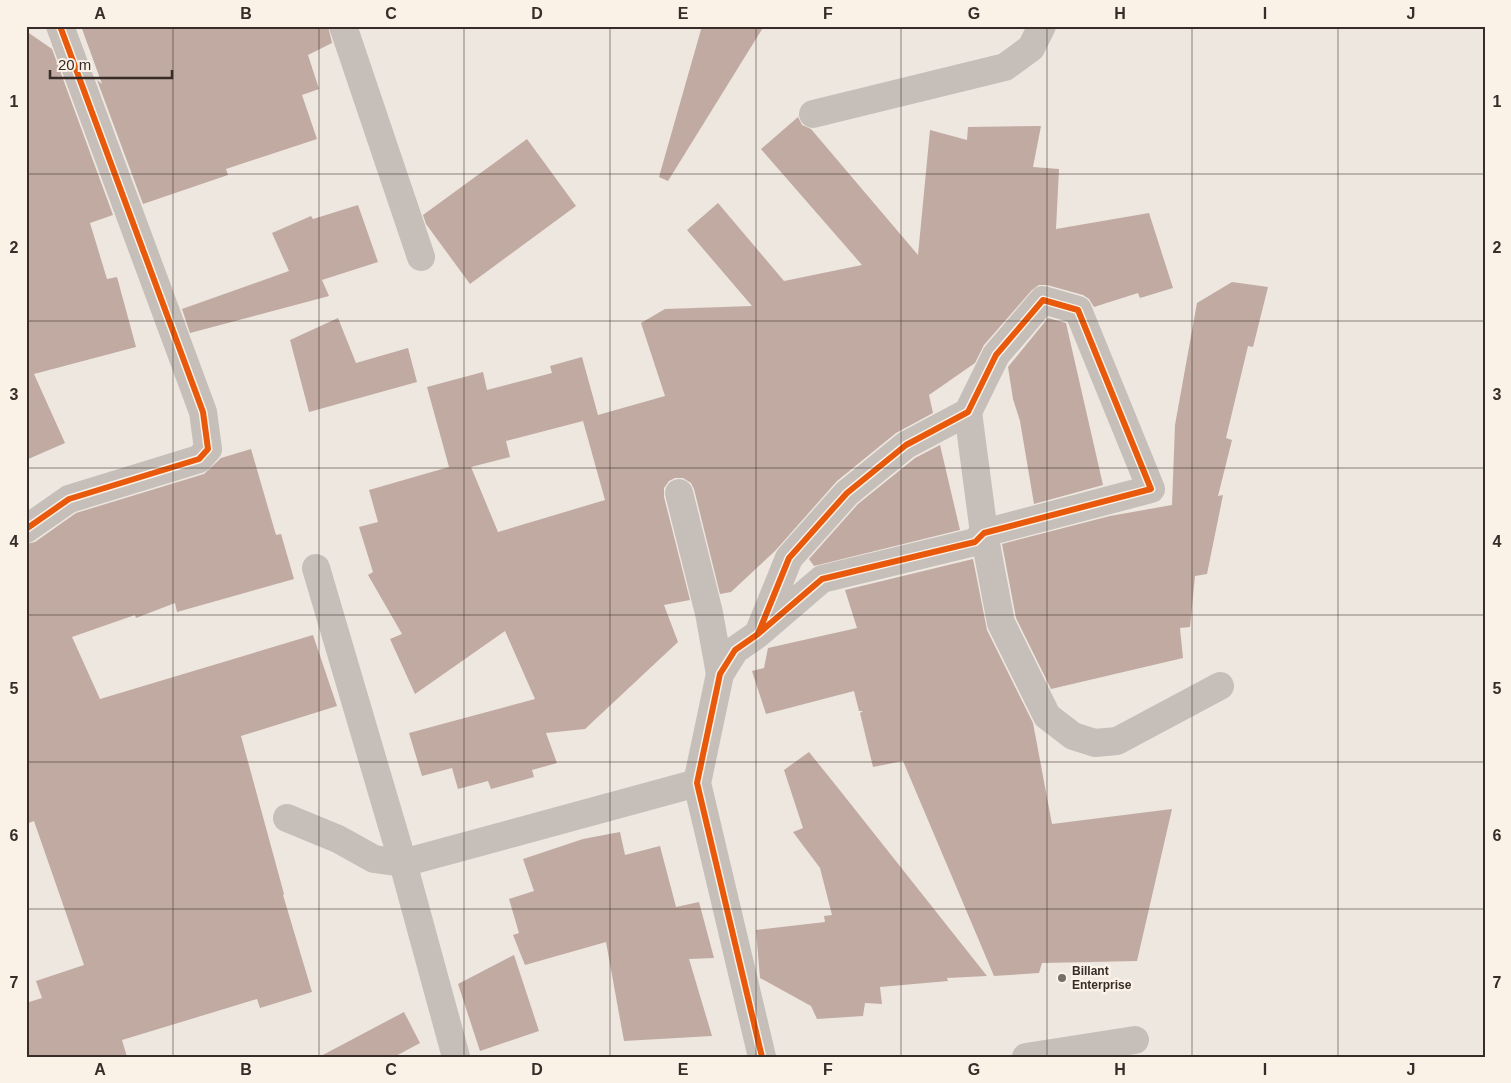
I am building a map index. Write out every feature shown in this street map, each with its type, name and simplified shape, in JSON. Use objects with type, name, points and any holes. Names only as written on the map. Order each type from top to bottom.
[{"type":"street","points":[[26,529],[69,499],[199,459],[208,449],[203,412],[60,26]]},
{"type":"street","points":[[343,26],[421,257]]},
{"type":"street","points":[[813,114],[1005,67],[1031,48],[1042,26]]},
{"type":"street","points":[[762,1057],[696,783],[720,674],[735,650],[758,634],[822,579],[975,542],[984,533],[1151,488],[1078,310],[1043,300],[996,355],[968,412],[984,533],[1001,623],[1047,716],[1073,736],[1095,743],[1117,741],[1220,686]]},
{"type":"street","points":[[758,634],[789,558],[847,493],[906,444],[968,412]]},
{"type":"street","points":[[679,493],[709,613],[720,674]]},
{"type":"street","points":[[316,568],[403,863],[456,1057]]},
{"type":"street","points":[[287,818],[338,839],[374,859],[403,863],[696,783]]},
{"type":"street","points":[[1026,1057],[1134,1040]]},
{"type":"building","points":[[81,26],[328,26],[332,43],[308,55],[319,89],[302,95],[317,139],[226,169],[228,175],[143,204],[97,80],[102,84]]},
{"type":"building","points":[[702,26],[764,26],[668,181],[659,177]]},
{"type":"building","points":[[26,31],[52,49],[113,215],[90,223],[107,279],[117,277],[136,347],[34,374],[65,443],[26,460]]},
{"type":"building","points":[[798,117],[802,125],[811,129],[918,255],[930,130],[967,140],[968,127],[1041,126],[1033,167],[1059,169],[1056,229],[1149,213],[1173,288],[1140,298],[1138,293],[1094,307],[1089,299],[1083,295],[1047,285],[1039,285],[1032,290],[984,345],[975,363],[929,395],[933,413],[896,433],[837,481],[775,551],[731,592],[720,594],[691,483],[683,478],[675,478],[669,481],[664,488],[664,497],[690,600],[664,605],[678,642],[585,729],[546,733],[557,763],[532,770],[534,777],[491,789],[488,781],[458,789],[452,768],[422,776],[409,733],[535,699],[505,631],[415,694],[390,639],[402,634],[368,575],[373,572],[359,527],[378,522],[369,490],[449,467],[427,387],[483,372],[487,390],[552,373],[550,366],[582,357],[598,415],[665,396],[641,323],[665,309],[752,306],[687,230],[718,203],[784,281],[862,265],[761,149]],"holes":[[[583,421],[605,500],[498,532],[471,467],[510,457],[506,441]]]},
{"type":"building","points":[[527,139],[576,206],[470,284],[426,224],[423,215]]},
{"type":"building","points":[[358,205],[378,262],[322,280],[329,296],[190,333],[182,309],[289,271],[272,233],[311,216],[313,219]]},
{"type":"building","points":[[1232,282],[1268,287],[1253,347],[1248,346],[1226,438],[1232,440],[1218,496],[1223,495],[1207,574],[1195,576],[1190,627],[1180,628],[1183,658],[1051,689],[1016,618],[1002,544],[1110,516],[1172,505],[1175,425],[1197,303]]},
{"type":"building","points":[[338,318],[356,363],[408,348],[417,382],[309,412],[290,340]]},
{"type":"building","points":[[1048,318],[1066,323],[1103,485],[1034,504],[1020,421],[1013,399],[1008,367]]},
{"type":"building","points":[[940,445],[960,530],[814,566],[809,559],[858,504],[915,458]]},
{"type":"building","points":[[251,449],[276,535],[281,534],[294,579],[177,612],[175,603],[136,618],[135,615],[72,637],[100,699],[313,635],[337,706],[241,736],[283,895],[312,992],[260,1008],[257,999],[122,1040],[127,1057],[26,1057],[26,1003],[42,998],[36,981],[84,965],[34,821],[26,824],[26,544],[35,542],[76,513],[204,474],[221,458]]},
{"type":"building","points":[[973,559],[987,630],[1033,723],[1052,824],[1172,809],[1137,961],[1042,963],[1039,973],[994,976],[903,761],[873,767],[860,713],[863,711],[859,711],[854,691],[766,714],[752,671],[764,668],[768,648],[857,628],[845,590]]},
{"type":"building","points":[[809,752],[987,976],[947,978],[948,981],[880,987],[882,1004],[865,1003],[863,1016],[817,1019],[811,1006],[760,978],[756,930],[825,922],[824,916],[832,915],[820,868],[793,832],[803,828],[784,770]]},
{"type":"building","points":[[620,832],[625,855],[660,846],[676,907],[699,902],[714,958],[689,959],[712,1036],[624,1041],[606,942],[525,965],[513,935],[519,933],[509,899],[534,891],[523,859],[583,839]]},
{"type":"building","points":[[514,955],[539,1031],[480,1051],[458,984]]},
{"type":"building","points":[[404,1012],[420,1043],[394,1057],[319,1057]]},
{"type":"cycle path","points":[[26,529],[69,499],[199,459],[208,449],[203,412],[60,26]]},
{"type":"cycle path","points":[[758,634],[822,579],[975,542],[984,533],[1151,489],[1078,310],[1043,300],[996,355],[968,412],[906,445],[847,493],[789,558],[758,634],[735,650],[720,674],[697,783],[762,1057]]},
{"type":"place","name":"Billant Enterprise","points":[[1062,978]]}]
